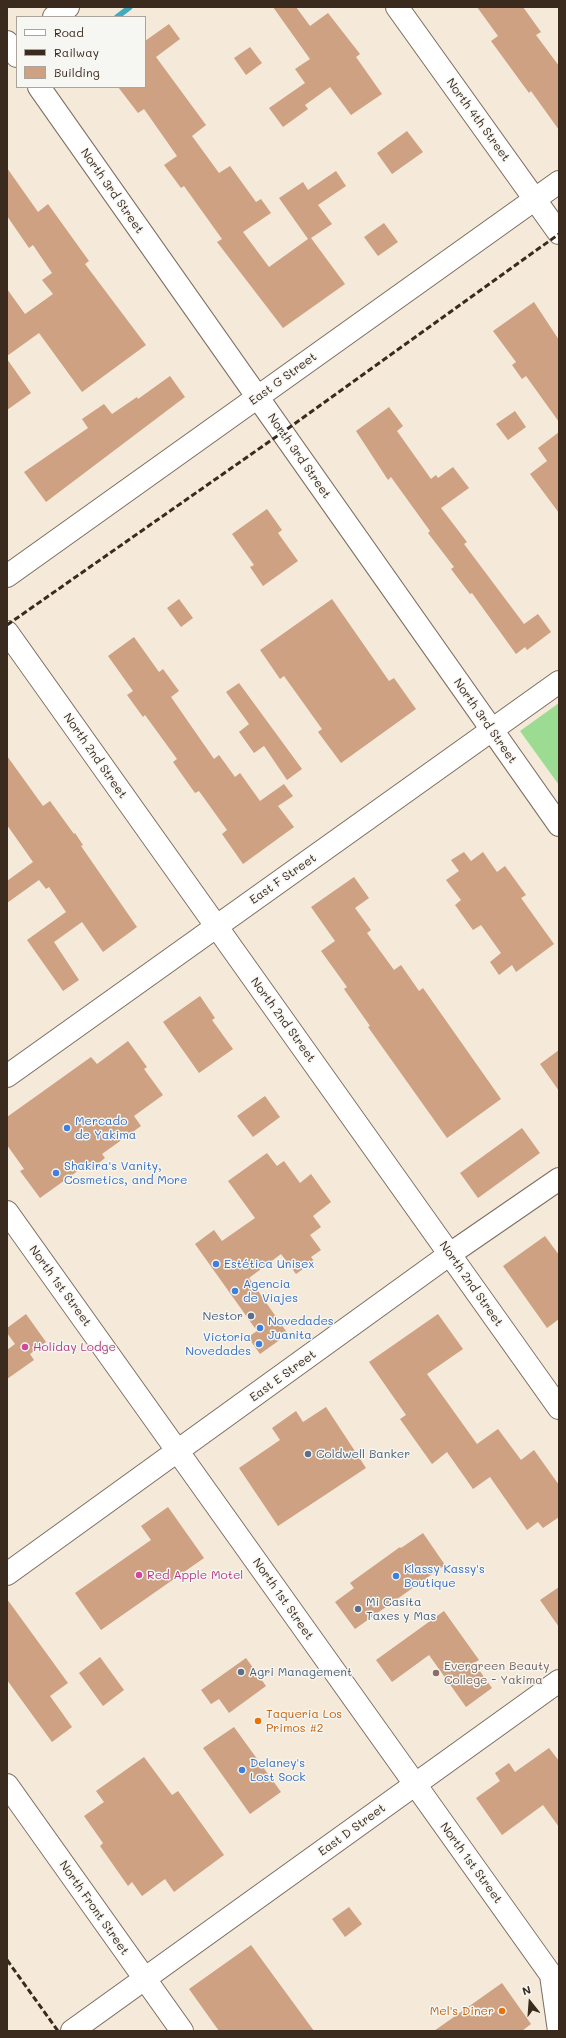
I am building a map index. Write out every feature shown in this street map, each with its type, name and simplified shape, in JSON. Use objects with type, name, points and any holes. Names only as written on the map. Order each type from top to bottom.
[{"type":"street","points":[[55,16],[68,7]]},
{"type":"street","name":"North 4th Street","points":[[397,7],[559,233]]},
{"type":"street","name":"North 3rd Street","points":[[40,88],[491,731],[559,825]]},
{"type":"street","name":"East G Street","points":[[7,576],[559,182]]},
{"type":"street","name":"North 2nd Street","points":[[7,632],[559,1408]]},
{"type":"street","name":"East F Street","points":[[7,1076],[559,682]]},
{"type":"street","name":"East E Street","points":[[7,1574],[178,1452],[450,1254],[559,1179]]},
{"type":"street","name":"North 1st Street","points":[[7,1212],[414,1786],[555,1981]]},
{"type":"street","name":"East D Street","points":[[72,2031],[559,1681]]},
{"type":"street","name":"North Front Street","points":[[7,1785],[182,2031]]},
{"type":"street","points":[[555,1981],[559,2031]]},
{"type":"green space","points":[[559,703],[559,785],[520,731]]},
{"type":"building","points":[[273,7],[296,7],[310,26],[328,13],[360,54],[356,57],[382,94],[351,115],[330,87],[305,105],[308,109],[283,127],[269,108],[305,83],[295,69],[310,59]]},
{"type":"building","points":[[477,7],[523,7],[541,32],[536,35],[559,66],[559,130],[531,91],[529,93],[491,41],[498,36]]},
{"type":"building","points":[[169,24],[180,39],[156,57],[206,125],[192,136],[219,173],[230,166],[256,202],[261,199],[271,213],[243,232],[269,267],[308,239],[279,198],[303,182],[308,190],[336,171],[346,186],[318,205],[332,224],[311,238],[345,284],[283,328],[217,242],[222,239],[184,186],[181,188],[164,165],[177,156],[144,109],[138,113],[119,88],[146,88],[146,40]]},
{"type":"building","points":[[250,47],[262,63],[246,75],[234,58]]},
{"type":"building","points":[[407,131],[423,152],[392,174],[377,153]]},
{"type":"building","points":[[7,168],[38,212],[48,204],[89,261],[85,264],[146,345],[82,392],[39,333],[7,356],[7,289],[25,314],[53,294],[42,280],[52,273],[33,245],[29,248],[7,216]]},
{"type":"building","points":[[384,223],[398,242],[378,256],[364,237]]},
{"type":"building","points":[[534,302],[559,340],[559,422],[526,376],[522,379],[512,365],[516,362],[493,331]]},
{"type":"building","points":[[7,359],[31,393],[7,410]]},
{"type":"building","points":[[170,376],[185,397],[46,502],[24,472],[88,428],[82,419],[104,404],[112,414],[137,397],[138,399]]},
{"type":"building","points":[[389,407],[403,426],[397,431],[431,479],[436,475],[438,478],[453,467],[469,488],[441,508],[467,542],[464,544],[524,624],[538,614],[551,632],[527,650],[525,647],[516,654],[472,593],[470,594],[451,569],[454,567],[428,533],[430,531],[391,477],[388,480],[356,431]]},
{"type":"building","points":[[515,411],[526,427],[508,440],[496,424]]},
{"type":"building","points":[[559,432],[559,513],[530,474],[547,461],[538,448]]},
{"type":"building","points":[[267,509],[282,530],[278,533],[298,561],[263,586],[250,567],[254,565],[232,534]]},
{"type":"building","points":[[179,599],[193,618],[181,627],[167,608]]},
{"type":"building","points":[[332,599],[389,681],[394,678],[416,709],[341,763],[318,732],[322,729],[284,676],[280,679],[260,650]]},
{"type":"building","points":[[134,637],[159,672],[163,669],[179,691],[171,697],[214,759],[219,755],[235,777],[240,773],[260,801],[284,784],[293,796],[278,806],[294,827],[243,864],[222,834],[227,830],[199,791],[195,793],[173,762],[177,759],[145,715],[143,717],[127,695],[133,691],[108,656]]},
{"type":"building","points":[[239,683],[302,769],[287,780],[264,746],[254,753],[239,732],[249,724],[226,692]]},
{"type":"building","points":[[7,756],[43,806],[50,801],[74,834],[75,833],[83,845],[81,846],[137,927],[103,952],[82,922],[54,942],[79,980],[63,991],[27,940],[66,912],[49,887],[46,889],[39,880],[7,903],[7,881],[33,862],[7,825]]},
{"type":"building","points":[[464,852],[471,861],[483,852],[497,872],[505,866],[526,895],[521,898],[554,944],[516,972],[512,965],[499,975],[490,962],[501,953],[481,925],[473,930],[455,905],[461,900],[446,880],[459,871],[451,860]]},
{"type":"building","points":[[354,877],[369,898],[355,908],[371,930],[367,933],[394,970],[401,965],[419,991],[423,988],[501,1099],[447,1138],[368,1027],[370,1026],[344,989],[347,987],[321,951],[335,941],[311,907]]},
{"type":"building","points":[[200,996],[215,1018],[212,1020],[233,1049],[199,1073],[163,1022]]},
{"type":"building","points":[[128,1041],[147,1067],[144,1069],[163,1095],[134,1116],[141,1126],[102,1154],[105,1158],[90,1170],[86,1165],[40,1198],[20,1171],[24,1169],[7,1145],[7,1117],[91,1057],[97,1064]]},
{"type":"building","points":[[559,1050],[559,1091],[540,1064]]},
{"type":"building","points":[[265,1096],[280,1117],[253,1137],[237,1116]]},
{"type":"building","points":[[522,1128],[540,1153],[478,1198],[460,1173]]},
{"type":"building","points":[[267,1153],[277,1166],[284,1161],[300,1183],[311,1174],[331,1202],[313,1216],[321,1227],[310,1235],[321,1250],[311,1257],[314,1261],[296,1274],[281,1254],[249,1278],[288,1334],[260,1354],[248,1337],[257,1331],[195,1244],[214,1230],[222,1241],[255,1218],[228,1181]]},
{"type":"building","points":[[545,1236],[559,1255],[559,1319],[547,1328],[503,1266]]},
{"type":"building","name":"Holiday Lodge","points":[[26,1314],[46,1342],[30,1354],[34,1360],[7,1379],[7,1350],[15,1344],[7,1333],[7,1328]]},
{"type":"building","points":[[438,1314],[463,1349],[427,1374],[477,1444],[498,1429],[521,1460],[534,1450],[559,1485],[559,1517],[543,1528],[538,1522],[527,1530],[490,1477],[473,1489],[447,1452],[432,1464],[400,1419],[406,1415],[369,1362]]},
{"type":"building","name":"Coldwell Banker","points":[[326,1407],[366,1468],[278,1526],[239,1468],[280,1440],[272,1428],[296,1411],[303,1422]]},
{"type":"building","name":"Red Apple Motel","points":[[168,1507],[204,1558],[101,1630],[75,1593],[151,1540],[141,1526]]},
{"type":"building","points":[[423,1533],[445,1565],[355,1629],[335,1602],[354,1588],[350,1583],[400,1547],[401,1548]]},
{"type":"building","points":[[559,1587],[559,1627],[540,1600]]},
{"type":"building","points":[[7,1599],[68,1683],[50,1696],[72,1727],[52,1742],[7,1680]]},
{"type":"building","points":[[444,1611],[479,1660],[474,1663],[492,1688],[466,1707],[429,1655],[392,1682],[376,1660]]},
{"type":"building","points":[[100,1657],[124,1690],[103,1706],[79,1673]]},
{"type":"building","name":"Agri Management","points":[[246,1658],[266,1686],[229,1713],[219,1699],[211,1704],[201,1690]]},
{"type":"building","name":"Delaney's Lost Sock","points":[[234,1727],[281,1792],[250,1814],[203,1748]]},
{"type":"building","points":[[549,1748],[559,1761],[559,1827],[543,1805],[502,1835],[476,1798],[500,1781],[495,1773],[509,1763],[515,1772]]},
{"type":"building","points":[[144,1757],[172,1795],[178,1791],[224,1855],[174,1892],[165,1879],[142,1896],[132,1882],[128,1886],[100,1846],[103,1843],[84,1816],[104,1802],[96,1791]]},
{"type":"building","points":[[349,1907],[362,1924],[345,1937],[332,1919]]},
{"type":"building","points":[[251,1945],[314,2031],[219,2031],[189,1989]]},
{"type":"building","points":[[502,1983],[531,2024],[522,2031],[434,2031]]},
{"type":"waterway","points":[[118,16],[130,7]]},
{"type":"railway","points":[[7,625],[283,432],[559,234]]},
{"type":"railway","points":[[7,1960],[58,2031]]},
{"type":"place","name":"Mercado de Yakima","points":[[67,1128]]},
{"type":"place","name":"Shakira's Vanity, Cosmetics, and More","points":[[56,1173]]},
{"type":"place","name":"Estética Unisex","points":[[216,1264]]},
{"type":"place","name":"Agencia de Viajes","points":[[235,1291]]},
{"type":"place","name":"Nestor","points":[[251,1316]]},
{"type":"place","name":"Novedades Juanita","points":[[260,1328]]},
{"type":"place","name":"Victoria Novedades","points":[[259,1344]]},
{"type":"place","name":"Holiday Lodge","points":[[25,1347]]},
{"type":"place","name":"Coldwell Banker","points":[[308,1454]]},
{"type":"place","name":"Red Apple Motel","points":[[139,1575]]},
{"type":"place","name":"Klassy Kassy's Boutique","points":[[396,1576]]},
{"type":"place","name":"Mi Casita Taxes y Mas","points":[[358,1609]]},
{"type":"place","name":"Agri Management","points":[[241,1672]]},
{"type":"place","name":"Evergreen Beauty College - Yakima","points":[[436,1673]]},
{"type":"place","name":"Taqueria Los Primos #2","points":[[258,1721]]},
{"type":"place","name":"Delaney's Lost Sock","points":[[242,1770]]},
{"type":"place","name":"Mel's Diner","points":[[502,2011]]}]
